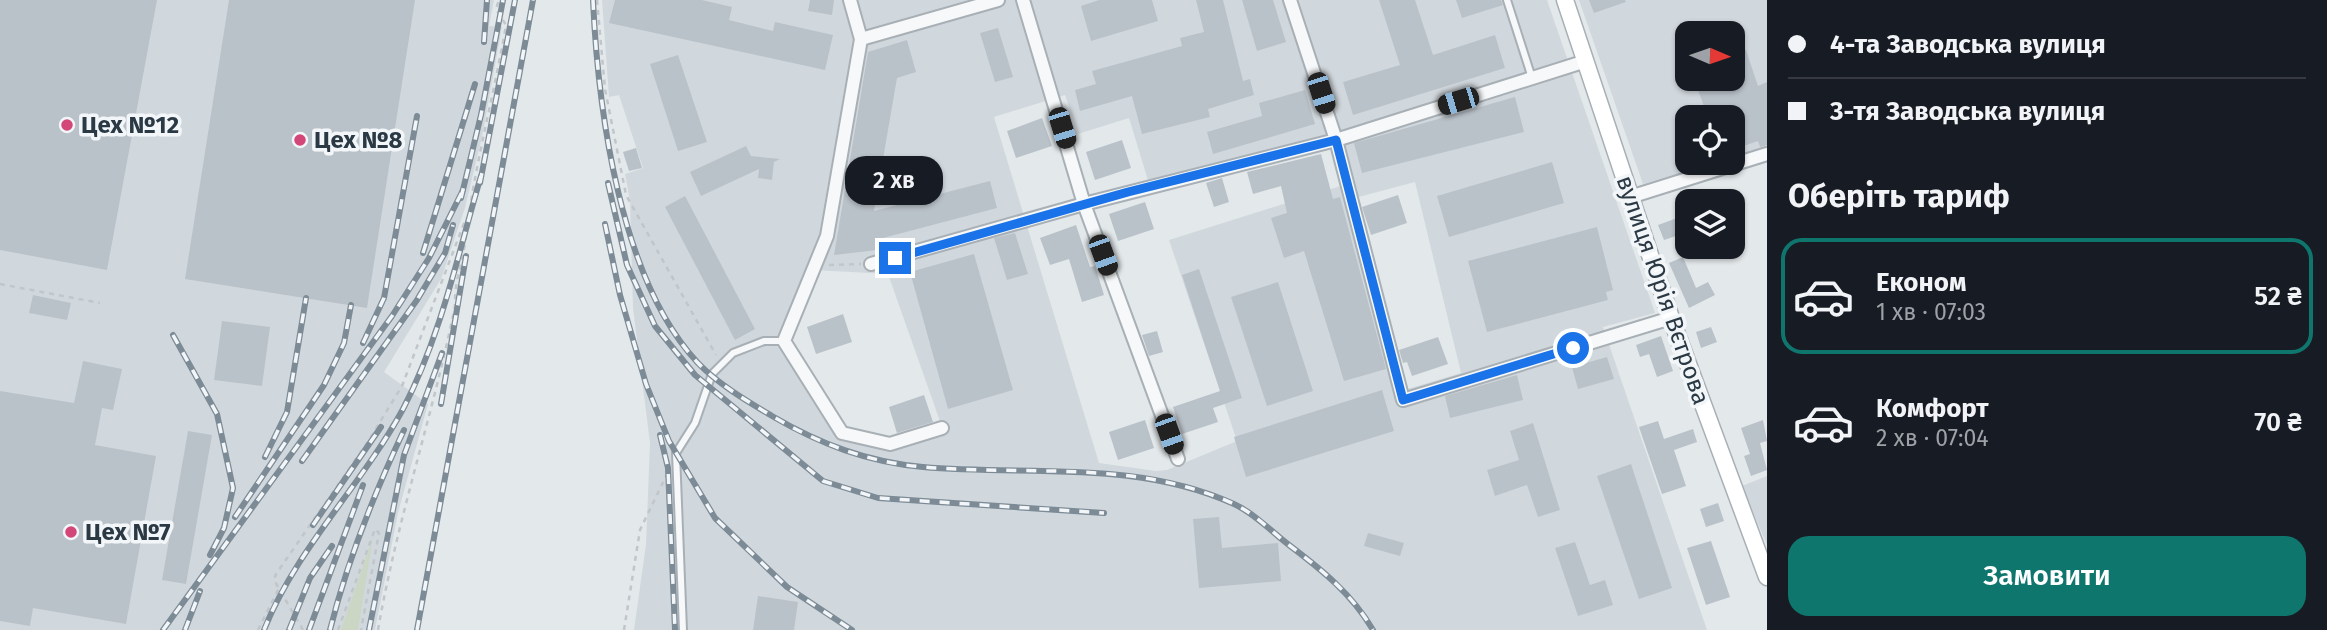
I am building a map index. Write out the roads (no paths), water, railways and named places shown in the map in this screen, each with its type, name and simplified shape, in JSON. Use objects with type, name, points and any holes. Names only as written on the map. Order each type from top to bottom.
[{"type":"street","points":[[850,0],[860,39],[827,236],[784,341],[842,433],[890,444],[942,428]]},
{"type":"street","points":[[860,39],[998,0]]},
{"type":"street","points":[[1023,0],[1084,204],[1178,459]]},
{"type":"street","points":[[1290,0],[1336,140],[1403,400],[1671,318]]},
{"type":"street","name":"вулиця Юрія Вєтрова","points":[[1565,0],[1671,318],[1767,577]]},
{"type":"street","points":[[871,264],[1084,204],[1336,140],[1586,61]]},
{"type":"street","points":[[1630,197],[1767,155]]},
{"type":"lane","points":[[1507,0],[1532,78]]},
{"type":"lane","points":[[683,630],[676,453],[695,423],[712,374],[733,353],[746,347],[764,341],[784,341]]},
{"type":"railway","points":[[484,42],[487,0]]},
{"type":"railway","points":[[461,198],[481,115],[503,0]]},
{"type":"railway","points":[[480,183],[515,0]]},
{"type":"railway","points":[[417,630],[533,0]]},
{"type":"railway","points":[[593,0],[608,141],[618,192],[632,241],[649,287],[671,328],[698,363],[714,378],[733,392],[808,435],[844,450],[883,461],[923,467],[1120,475],[1158,480],[1197,490],[1234,504],[1256,518],[1325,573],[1356,605],[1373,630]]},
{"type":"railway","points":[[423,253],[475,84]]},
{"type":"railway","points":[[363,343],[384,298],[417,116]]},
{"type":"railway","points":[[264,630],[293,572],[387,437],[403,409],[438,324],[481,176]]},
{"type":"railway","points":[[608,183],[627,265],[655,326],[695,375],[823,481],[878,498],[1104,513]]},
{"type":"railway","points":[[163,630],[392,316],[429,258],[463,190]]},
{"type":"railway","points":[[605,224],[620,295],[646,384],[669,441],[715,518],[787,587],[852,630]]},
{"type":"railway","points":[[302,461],[417,300],[445,253],[453,225]]},
{"type":"railway","points":[[441,404],[466,256]]},
{"type":"railway","points":[[265,457],[287,412],[306,298]]},
{"type":"railway","points":[[235,517],[324,385],[344,343],[351,305]]},
{"type":"railway","points":[[173,335],[217,414],[233,488],[224,528],[210,555]]},
{"type":"railway","points":[[369,630],[404,455],[442,353]]},
{"type":"railway","points":[[313,525],[381,427]]},
{"type":"railway","points":[[330,630],[362,529],[404,430]]},
{"type":"railway","points":[[660,435],[668,468],[675,630]]},
{"type":"railway","points":[[309,630],[363,485]]},
{"type":"railway","points":[[289,630],[310,578],[332,546]]},
{"type":"railway","points":[[185,630],[200,591]]},
{"type":"place","name":"Цех №12","points":[[67,125]]},
{"type":"place","name":"Цех №8","points":[[300,140]]},
{"type":"place","name":"Цех №7","points":[[71,532]]}]
